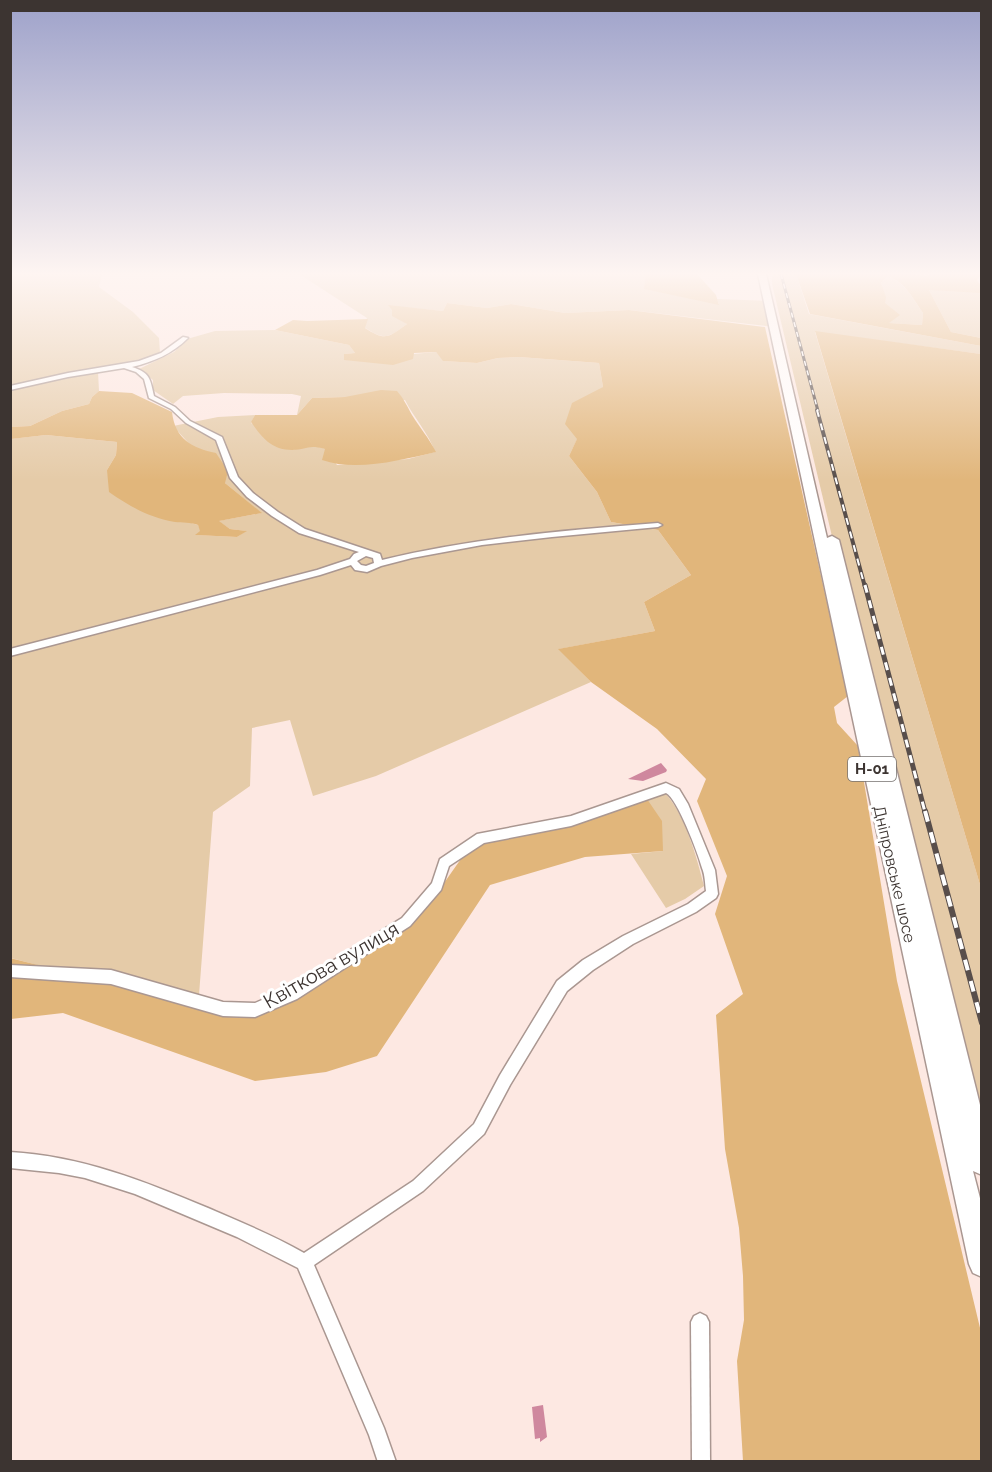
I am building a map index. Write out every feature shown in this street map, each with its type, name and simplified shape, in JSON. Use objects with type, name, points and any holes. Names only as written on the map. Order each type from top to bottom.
[{"type":"main road","name":"Дніпровське шосе","points":[[777,343],[981,1264]]},
{"type":"main road","name":"Дніпровське шосе","points":[[785,343],[981,1164]]},
{"type":"street","points":[[10,388],[108,368],[144,364],[174,350],[181,343]]},
{"type":"street","points":[[127,367],[147,378],[151,397],[173,408],[188,422],[219,439],[234,478],[250,495],[302,531],[346,545],[375,558]]},
{"type":"street","points":[[10,653],[320,572],[355,562],[361,554],[375,558],[410,555],[564,533],[658,525]]},
{"type":"street","points":[[346,545],[354,551],[355,562]]},
{"type":"street","points":[[355,562],[367,569],[375,558]]},
{"type":"street","name":"Квіткова вулиця","points":[[10,971],[111,977],[224,1009],[255,1010],[292,994],[406,922],[436,886],[444,863],[481,838],[571,821],[666,788],[675,792],[709,870],[712,894],[692,908],[628,940],[588,965],[562,986],[505,1080],[479,1129],[418,1186],[304,1262]]},
{"type":"street","points":[[10,1160],[31,1160],[143,1188],[272,1243],[304,1262],[378,1434],[387,1461]]},
{"type":"street","points":[[700,1322],[700,1461]]},
{"type":"shaded area","points":[[11,343],[159,343],[160,353],[141,363],[11,386]]},
{"type":"shaded area","points":[[183,343],[338,343],[349,345],[355,353],[344,354],[345,360],[436,352],[444,361],[477,363],[498,358],[519,357],[599,363],[603,387],[569,456],[597,492],[611,522],[658,530],[691,575],[644,602],[655,631],[559,649],[591,682],[376,776],[313,796],[290,720],[252,728],[250,786],[213,812],[198,1008],[11,958],[10,439],[46,435],[117,442],[116,455],[107,470],[176,522],[198,525],[201,531],[196,535],[237,537],[246,531],[230,529],[218,521],[261,513],[225,483],[173,426],[218,417],[255,415],[251,423],[292,450],[311,445],[326,449],[337,465],[408,459],[435,452],[405,400],[312,398],[297,415],[301,396],[292,394],[224,393],[183,396],[173,404],[153,390],[153,380],[139,369],[174,352]]},
{"type":"shaded area","points":[[338,343],[769,343],[848,696],[834,707],[837,723],[858,746],[897,981],[981,1332],[981,1461],[743,1461],[737,1361],[744,1320],[743,1276],[739,1228],[725,1149],[716,1015],[743,994],[715,914],[727,876],[697,801],[706,779],[657,729],[591,682],[558,649],[655,631],[644,602],[691,575],[658,530],[611,522],[597,492],[569,456],[577,439],[565,424],[572,403],[603,387],[599,363],[519,357],[498,358],[477,363],[443,361],[436,352],[414,353],[413,359],[393,365],[344,360],[344,354],[355,353],[349,345]]},
{"type":"shaded area","points":[[786,343],[818,343],[981,888],[981,1163]]},
{"type":"shaded area","points":[[818,343],[899,343],[981,354],[981,888]]},
{"type":"shaded area","points":[[896,343],[963,343],[981,346],[981,354]]},
{"type":"shaded area","points":[[963,343],[981,343],[981,346]]},
{"type":"shaded area","points":[[98,372],[99,391],[92,397],[89,404],[62,411],[30,426],[11,427],[10,390]]},
{"type":"shaded area","points":[[381,390],[397,391],[436,452],[364,465],[335,463],[322,460],[325,449],[279,448],[264,438],[251,422],[255,415],[297,415],[312,398],[345,397]]},
{"type":"shaded area","points":[[99,391],[132,393],[172,412],[177,429],[186,441],[216,453],[228,471],[225,483],[262,513],[219,521],[230,529],[247,531],[237,537],[195,535],[200,531],[198,525],[175,522],[148,514],[109,492],[107,470],[116,455],[117,442],[46,435],[11,439],[10,427],[30,426],[62,411],[89,404],[92,397]]},
{"type":"shaded area","points":[[661,763],[667,770],[666,772],[643,781],[628,779]]},
{"type":"shaded area","points":[[665,793],[679,812],[694,850],[704,886],[666,908],[631,854],[663,851],[646,799]]},
{"type":"shaded area","points":[[647,799],[662,821],[663,851],[585,857],[490,885],[377,1056],[326,1072],[255,1081],[63,1013],[11,1019],[10,958],[122,986],[230,1017],[253,1018],[283,1004],[437,893],[463,856],[489,840]]},
{"type":"shaded area","points":[[543,1405],[547,1437],[540,1442],[540,1438],[535,1439],[532,1407]]},
{"type":"railway","points":[[800,343],[818,411]]},
{"type":"railway","points":[[817,410],[865,587]]},
{"type":"railway","points":[[865,585],[925,812]]},
{"type":"railway","points":[[925,811],[982,1023]]}]
